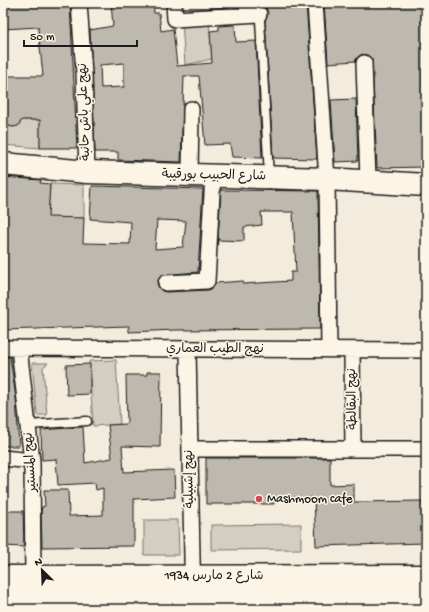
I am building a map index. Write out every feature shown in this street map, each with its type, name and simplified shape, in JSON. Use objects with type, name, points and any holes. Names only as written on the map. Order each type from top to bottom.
[{"type":"street","name":"نهج علي باش حانبة","points":[[79,3],[84,74],[87,172]]},
{"type":"street","points":[[174,3],[175,19],[259,9]]},
{"type":"street","points":[[315,3],[327,179],[329,350]]},
{"type":"street","points":[[364,63],[368,180]]},
{"type":"street","points":[[190,110],[190,176]]},
{"type":"street","name":"شارع الحبيب بورقيبة","points":[[3,164],[87,172],[368,180],[426,185]]},
{"type":"street","points":[[166,284],[207,281],[213,176]]},
{"type":"street","name":"نهج الطيب العماري","points":[[3,348],[426,350]]},
{"type":"street","name":"نهج المنستير","points":[[19,348],[32,461],[33,577]]},
{"type":"street","name":"نهج إشبيلية","points":[[188,349],[193,594]]},
{"type":"street","name":"نهج البقالطة","points":[[352,350],[353,449]]},
{"type":"street","points":[[190,449],[426,449]]},
{"type":"street","points":[[3,458],[32,461]]},
{"type":"street","name":"شارع 2 مارس 1934","points":[[10,599],[44,600],[193,594],[426,576]]},
{"type":"street","name":"شارع 2 مارس 1934","points":[[3,577],[33,577],[193,594],[426,597]]},
{"type":"lane","points":[[259,9],[269,177]]},
{"type":"lane","points":[[28,425],[87,421]]},
{"type":"shaded area","points":[[209,21],[212,59],[185,65],[182,23]]},
{"type":"shaded area","points":[[3,119],[6,119],[9,126],[13,127],[20,124],[21,120],[40,120],[40,148],[3,145]]},
{"type":"shaded area","points":[[50,184],[84,185],[84,218],[38,219],[49,203]]},
{"type":"shaded area","points":[[116,360],[120,424],[93,426],[89,361]]},
{"type":"shaded area","points":[[32,363],[48,363],[43,367],[47,415],[37,415]]},
{"type":"shaded area","points":[[144,520],[178,520],[179,555],[144,555]]},
{"type":"shaded area","points":[[301,524],[301,549],[211,550],[211,525]]},
{"type":"building","points":[[3,3],[70,3],[77,148],[40,148],[40,120],[22,120],[18,126],[13,127],[9,126],[3,119],[3,76],[43,76],[38,27],[3,29]]},
{"type":"building","points":[[111,3],[153,3],[154,13],[159,13],[161,31],[173,29],[177,66],[212,63],[210,31],[219,30],[219,26],[235,25],[236,42],[256,41],[262,158],[232,157],[230,144],[205,145],[199,76],[184,76],[181,162],[118,160],[118,152],[95,152],[90,30],[113,26]],"holes":[[[124,63],[124,87],[101,88],[100,65]]]},
{"type":"building","points":[[265,3],[306,3],[317,159],[273,158],[265,20],[268,14]]},
{"type":"building","points":[[324,3],[426,3],[426,167],[377,168],[372,59],[363,54],[355,61],[328,63]]},
{"type":"building","points":[[356,99],[358,161],[335,162],[331,100]]},
{"type":"building","points":[[3,177],[41,180],[40,183],[50,184],[48,217],[84,218],[83,243],[130,244],[131,222],[90,219],[92,186],[203,189],[198,272],[161,275],[157,284],[162,291],[166,292],[208,290],[212,289],[216,283],[243,281],[243,284],[291,281],[291,272],[296,272],[293,212],[261,212],[262,225],[244,227],[244,241],[218,240],[221,190],[318,191],[320,329],[176,330],[129,332],[129,326],[3,330]],"holes":[[[157,220],[186,221],[183,247],[155,249]]]},
{"type":"building","points":[[3,357],[10,357],[16,398],[19,446],[3,446]]},
{"type":"building","points":[[90,364],[90,394],[67,395],[66,365]]},
{"type":"building","points":[[147,372],[161,372],[160,447],[122,446],[124,472],[174,470],[175,497],[134,499],[134,546],[42,547],[41,512],[42,507],[45,506],[44,490],[68,490],[69,516],[103,515],[103,488],[96,490],[95,483],[58,485],[56,459],[42,460],[41,430],[83,427],[85,463],[112,458],[108,425],[127,424],[126,375],[147,375]]},
{"type":"building","points":[[206,458],[330,458],[330,485],[354,484],[354,502],[422,501],[422,505],[426,505],[426,543],[316,546],[314,498],[274,498],[274,504],[206,504]]},
{"type":"building","points":[[3,511],[23,511],[24,547],[3,546]]},
{"type":"place","name":"Mashmoom cafe","points":[[259,499]]}]
